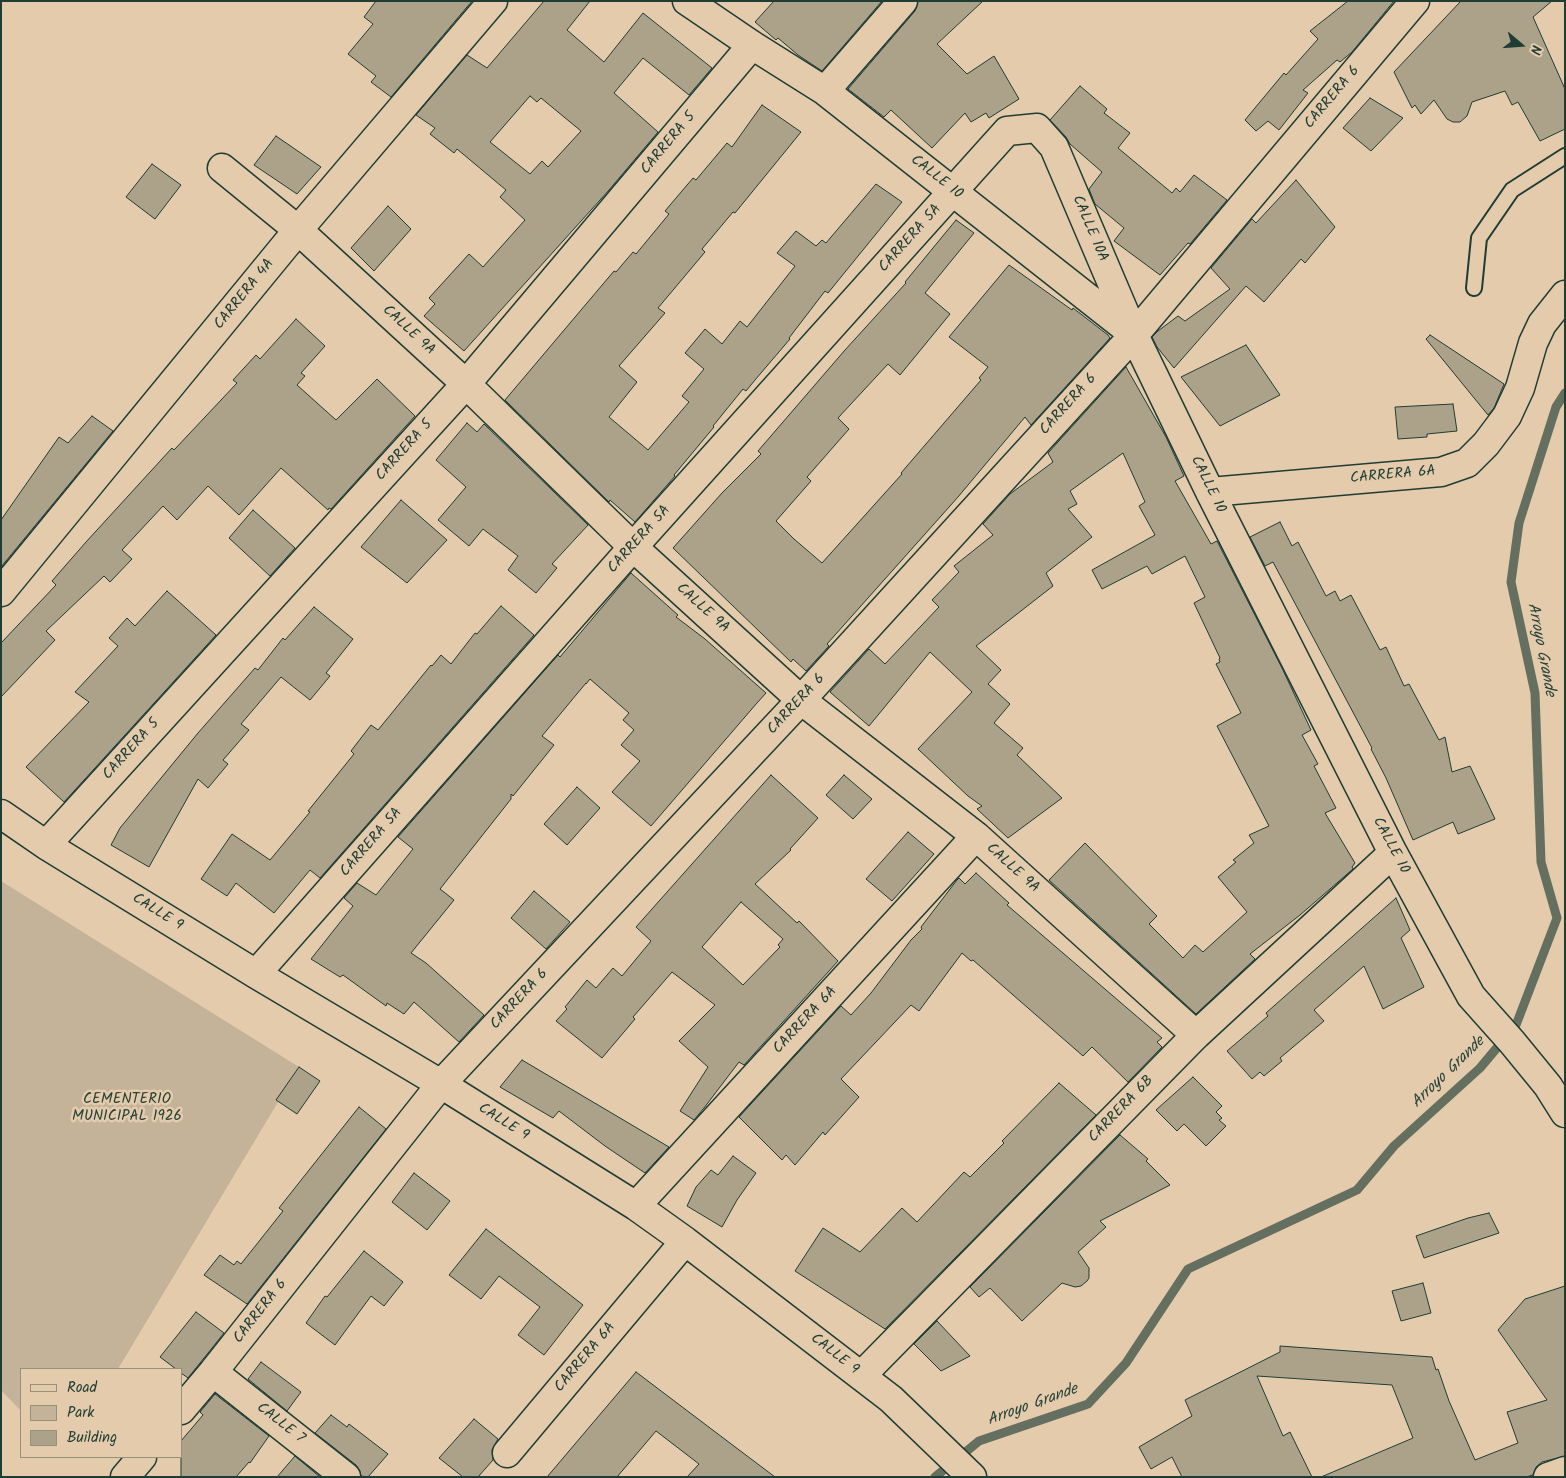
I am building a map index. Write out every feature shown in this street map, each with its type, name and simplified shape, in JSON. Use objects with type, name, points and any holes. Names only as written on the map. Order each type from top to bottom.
[{"type":"street","name":"CARRERA 4A","points":[[1,592],[298,230],[493,1]]},
{"type":"street","name":"CALLE 10","points":[[687,1],[825,91],[1134,335],[1210,492],[1393,853],[1470,996],[1512,1042],[1548,1086],[1565,1113]]},
{"type":"street","points":[[825,91],[903,1]]},
{"type":"street","name":"CARRERA 6","points":[[182,1409],[442,1084],[802,700],[1134,335],[1415,1]]},
{"type":"street","name":"CARRERA 5","points":[[46,845],[466,384],[752,45]]},
{"type":"street","name":"CALLE 10A","points":[[1037,128],[1054,146],[1134,335]]},
{"type":"street","name":"CARRERA 5A","points":[[256,974],[633,547],[1007,131],[1037,128]]},
{"type":"street","name":"CALLE 9A","points":[[222,168],[298,230],[466,384],[633,547],[802,700],[976,836],[1196,1035]]},
{"type":"street","name":"CARRERA 6A","points":[[1210,492],[1441,472],[1467,463],[1486,444],[1507,416],[1520,388],[1533,344],[1542,324],[1565,295]]},
{"type":"street","name":"CALLE 9","points":[[1,814],[46,845],[256,974],[442,1084],[636,1206],[685,1241],[891,1399],[972,1477]]},
{"type":"street","name":"CARRERA 6A","points":[[636,1206],[976,836]]},
{"type":"street","name":"CARRERA 6B","points":[[861,1376],[1196,1035],[1393,853]]},
{"type":"street","name":"CARRERA 6A","points":[[507,1452],[685,1241]]},
{"type":"street","name":"CALLE 7","points":[[213,1372],[346,1477]]},
{"type":"street","points":[[125,1477],[141,1458]]},
{"type":"street","points":[[1548,1477],[1565,1471]]},
{"type":"lane","points":[[1474,288],[1479,238],[1512,190],[1565,156]]},
{"type":"green space","name":"CEMENTERIO MUNICIPAL 1926","points":[[1,881],[299,1067],[119,1368],[20,1368],[20,1410],[1,1390]]},
{"type":"building","points":[[376,1],[472,1],[391,97],[371,82],[376,76],[348,54],[373,24],[364,17]]},
{"type":"building","points":[[544,1],[590,1],[567,30],[604,62],[643,13],[712,68],[689,95],[643,58],[614,93],[658,132],[609,190],[464,351],[424,316],[435,304],[429,298],[469,254],[483,267],[525,220],[500,197],[506,190],[457,149],[454,153],[430,134],[435,128],[416,115],[467,55],[487,68]],"holes":[[[530,96],[537,102],[541,98],[581,131],[548,167],[542,161],[530,174],[490,142]]]},
{"type":"building","points":[[774,1],[882,1],[822,71],[798,55],[778,38],[776,40],[755,22]]},
{"type":"building","points":[[918,1],[983,1],[937,44],[967,74],[994,56],[1019,99],[989,118],[986,113],[971,122],[965,113],[932,148],[891,110],[884,117],[848,89],[915,11]]},
{"type":"building","points":[[1348,1],[1394,1],[1352,52],[1340,62],[1337,60],[1303,90],[1308,93],[1279,130],[1268,121],[1256,131],[1245,120],[1284,73],[1286,75],[1318,39],[1310,31]]},
{"type":"building","points":[[1461,1],[1552,1],[1533,17],[1565,89],[1565,129],[1540,141],[1518,102],[1512,105],[1505,91],[1472,102],[1467,116],[1460,122],[1453,122],[1447,119],[1434,100],[1421,114],[1415,105],[1412,108],[1394,72]]},
{"type":"building","points":[[1080,86],[1107,109],[1104,113],[1130,133],[1118,148],[1172,193],[1176,188],[1180,192],[1194,175],[1227,200],[1190,244],[1188,243],[1160,275],[1114,241],[1124,228],[1095,204],[1089,189],[1102,172],[1070,144],[1050,120]]},
{"type":"building","points":[[1370,98],[1403,118],[1371,151],[1343,128]]},
{"type":"building","points":[[762,105],[801,132],[735,213],[733,212],[702,249],[705,252],[658,308],[665,313],[619,366],[637,382],[609,417],[648,450],[689,402],[682,396],[704,369],[685,353],[705,329],[722,344],[740,321],[747,327],[795,266],[777,253],[796,231],[816,246],[822,240],[826,243],[876,184],[902,202],[828,293],[825,291],[790,339],[746,391],[743,389],[675,476],[635,522],[610,500],[609,502],[505,400],[614,271],[616,272],[633,252],[636,254],[669,214],[665,211],[693,178],[696,180],[727,143],[732,147]]},
{"type":"building","points":[[276,136],[321,167],[297,194],[254,165]]},
{"type":"building","points":[[152,164],[181,185],[155,219],[126,197]]},
{"type":"building","points":[[1296,180],[1335,227],[1305,263],[1301,259],[1264,302],[1246,286],[1174,368],[1157,347],[1152,337],[1178,316],[1185,321],[1230,289],[1211,268],[1252,219],[1256,223]]},
{"type":"building","points":[[388,206],[411,229],[374,271],[351,248]]},
{"type":"building","points":[[956,220],[974,233],[925,293],[950,314],[900,375],[888,364],[838,418],[849,429],[807,477],[811,481],[776,521],[822,563],[902,474],[981,380],[979,378],[988,367],[949,337],[1009,265],[1072,310],[1073,308],[1110,338],[1031,425],[1025,417],[958,497],[827,644],[829,646],[806,671],[793,659],[791,662],[673,548],[722,493],[761,454],[758,451],[906,283]]},
{"type":"building","points":[[296,319],[325,346],[301,373],[305,376],[297,385],[336,420],[377,379],[415,416],[331,509],[329,508],[328,510],[281,468],[239,515],[208,486],[177,520],[163,506],[122,550],[132,559],[110,582],[104,576],[46,631],[55,640],[1,697],[1,643],[56,585],[52,581],[86,542],[172,448],[174,450],[237,383],[233,380],[256,355],[260,359]]},
{"type":"building","points":[[1430,335],[1504,384],[1494,408],[1488,415],[1426,339]]},
{"type":"building","points":[[1246,345],[1280,395],[1220,426],[1181,377]]},
{"type":"building","points":[[1126,367],[1166,437],[1184,476],[1175,481],[1211,544],[1217,541],[1282,668],[1311,730],[1302,735],[1318,764],[1314,766],[1336,808],[1325,813],[1355,863],[1352,867],[1353,869],[1300,915],[1250,954],[1255,959],[1196,1014],[1049,880],[1085,843],[1157,916],[1149,924],[1183,958],[1195,945],[1203,952],[1247,912],[1218,877],[1236,862],[1233,860],[1254,843],[1249,835],[1269,826],[1217,726],[1241,713],[1216,664],[1220,662],[1220,658],[1194,603],[1205,597],[1185,556],[1152,574],[1147,566],[1102,589],[1092,570],[1155,535],[1139,506],[1145,502],[1123,453],[1070,491],[1077,504],[1068,509],[1092,537],[1046,573],[1053,586],[976,646],[1001,670],[988,684],[1010,704],[994,723],[1023,748],[1017,755],[1062,798],[1008,838],[977,809],[982,806],[968,796],[918,749],[972,692],[930,652],[869,726],[830,692],[869,649],[885,664],[939,607],[932,600],[959,572],[954,566],[993,535],[983,524],[1010,494],[1053,462],[1048,453]]},
{"type":"building","points":[[1453,404],[1457,431],[1427,434],[1427,437],[1398,439],[1395,407]]},
{"type":"building","points":[[92,416],[113,431],[1,567],[1,520],[59,437],[68,443]]},
{"type":"building","points":[[467,423],[477,432],[484,424],[588,525],[552,564],[557,568],[536,593],[508,570],[518,556],[483,529],[469,546],[438,520],[466,487],[436,460]]},
{"type":"building","points":[[401,500],[447,540],[407,583],[361,547]]},
{"type":"building","points":[[253,510],[295,548],[270,576],[229,538]]},
{"type":"building","points":[[1280,522],[1292,546],[1298,542],[1326,596],[1335,591],[1340,601],[1351,595],[1380,650],[1386,647],[1404,686],[1409,684],[1439,740],[1445,737],[1452,772],[1470,766],[1495,819],[1458,834],[1453,822],[1413,840],[1372,748],[1273,562],[1265,566],[1250,537]]},
{"type":"building","points":[[631,573],[678,615],[676,617],[705,639],[766,693],[651,826],[612,792],[640,761],[621,745],[634,730],[623,720],[629,713],[590,679],[586,683],[542,736],[554,745],[513,796],[511,794],[511,799],[440,889],[454,900],[411,953],[426,963],[484,1015],[459,1042],[414,1002],[404,1014],[387,1003],[386,1006],[343,975],[340,977],[311,959],[353,906],[344,898],[357,883],[376,895],[413,849],[398,837],[558,655],[560,657]]},
{"type":"building","points":[[167,591],[216,635],[64,802],[26,767],[89,702],[75,692],[118,646],[109,638],[127,618],[135,626]]},
{"type":"building","points":[[501,606],[534,635],[320,878],[310,870],[274,913],[236,883],[227,896],[201,879],[232,834],[270,860],[310,812],[308,811],[354,754],[351,751],[371,725],[378,730],[441,655],[451,664],[475,633],[477,634]]},
{"type":"building","points":[[314,607],[353,639],[326,673],[330,676],[310,700],[281,677],[241,724],[249,730],[223,760],[228,764],[208,788],[198,779],[149,867],[111,845],[120,828],[198,733],[255,668],[258,670],[283,638],[285,640]]},
{"type":"building","points":[[771,775],[818,818],[791,850],[755,884],[797,923],[799,921],[838,961],[744,1065],[739,1062],[694,1120],[680,1111],[708,1067],[679,1041],[715,1005],[672,972],[633,1017],[635,1019],[602,1058],[556,1021],[567,1009],[565,1007],[587,980],[596,988],[613,968],[622,976],[651,941],[636,927]],"holes":[[[741,902],[783,939],[778,945],[780,947],[743,985],[702,947]]]},
{"type":"building","points":[[844,775],[872,799],[853,819],[826,795]]},
{"type":"building","points":[[577,787],[600,808],[567,845],[544,824]]},
{"type":"building","points":[[908,832],[934,854],[892,901],[866,879]]},
{"type":"building","points":[[976,873],[1009,903],[1007,905],[1162,1038],[1157,1042],[1162,1047],[1128,1082],[1092,1047],[1083,1056],[973,960],[971,961],[962,953],[919,1011],[911,1005],[841,1079],[859,1097],[825,1135],[823,1132],[795,1165],[786,1155],[782,1160],[739,1117],[841,1006],[851,1015],[922,929],[921,927],[957,880],[959,878],[965,884]]},
{"type":"building","points":[[534,891],[570,922],[546,949],[511,918]]},
{"type":"building","points":[[1396,898],[1410,930],[1401,938],[1424,987],[1383,1009],[1364,966],[1314,1010],[1324,1021],[1280,1058],[1282,1061],[1264,1076],[1260,1072],[1252,1079],[1227,1051],[1268,1016],[1266,1013]]},
{"type":"building","points":[[522,1060],[669,1147],[645,1173],[559,1111],[553,1118],[500,1087]]},
{"type":"building","points":[[299,1067],[320,1081],[297,1114],[276,1100]]},
{"type":"building","points":[[1193,1077],[1222,1106],[1216,1112],[1222,1118],[1219,1120],[1226,1126],[1206,1146],[1184,1124],[1177,1131],[1156,1110]]},
{"type":"building","points":[[1059,1083],[1096,1115],[885,1329],[795,1271],[823,1228],[860,1252],[902,1208],[917,1222],[964,1172],[970,1177],[1004,1143],[1002,1141]]},
{"type":"building","points":[[359,1107],[386,1129],[247,1304],[204,1275],[220,1255],[234,1265],[237,1261],[241,1264],[283,1211],[279,1208]]},
{"type":"building","points":[[1120,1135],[1148,1159],[1146,1161],[1170,1185],[1100,1221],[1106,1227],[1078,1252],[1089,1268],[1089,1278],[1087,1281],[1081,1286],[1075,1287],[1062,1283],[1022,1321],[990,1288],[979,1297],[970,1287]]},
{"type":"building","points":[[733,1156],[756,1173],[737,1200],[722,1227],[687,1206],[696,1187],[711,1170],[718,1175]]},
{"type":"building","points":[[414,1173],[450,1201],[427,1230],[392,1202]]},
{"type":"building","points":[[1489,1213],[1499,1233],[1424,1258],[1416,1236],[1468,1218]]},
{"type":"building","points":[[486,1229],[583,1305],[544,1355],[518,1335],[540,1307],[499,1276],[481,1299],[449,1275]]},
{"type":"building","points":[[364,1251],[403,1282],[384,1306],[371,1296],[335,1345],[306,1323],[325,1296],[327,1297]]},
{"type":"building","points":[[1423,1283],[1431,1313],[1401,1321],[1392,1291]]},
{"type":"building","points":[[1565,1286],[1565,1456],[1542,1462],[1536,1467],[1533,1475],[1526,1477],[1321,1477],[1413,1438],[1392,1385],[1257,1376],[1283,1436],[1290,1432],[1312,1477],[1182,1477],[1172,1457],[1151,1469],[1139,1447],[1192,1416],[1185,1400],[1280,1352],[1280,1346],[1432,1357],[1475,1460],[1518,1443],[1507,1412],[1547,1400],[1498,1330],[1525,1299]]},
{"type":"building","points":[[196,1312],[224,1333],[188,1378],[182,1374],[182,1368],[175,1368],[160,1357]]},
{"type":"building","points":[[937,1321],[970,1356],[941,1371],[914,1344]]},
{"type":"building","points":[[261,1362],[301,1392],[287,1411],[248,1379]]},
{"type":"building","points":[[636,1372],[775,1477],[687,1477],[699,1464],[656,1431],[617,1477],[547,1477]]},
{"type":"building","points":[[215,1394],[269,1436],[250,1463],[236,1477],[181,1477],[182,1440],[203,1415],[200,1412]]},
{"type":"building","points":[[331,1415],[347,1427],[349,1424],[388,1454],[368,1477],[361,1476],[356,1465],[315,1433]]},
{"type":"building","points":[[474,1419],[498,1439],[492,1450],[493,1460],[478,1477],[463,1477],[439,1458]]},
{"type":"building","points":[[295,1456],[320,1477],[277,1477]]},
{"type":"waterway","name":"Arroyo Grande","points":[[935,1477],[979,1441],[1088,1404],[1126,1363],[1188,1269],[1357,1190],[1394,1146],[1480,1068],[1516,1025],[1557,918],[1541,862],[1535,693],[1511,582],[1519,523],[1556,407],[1565,393]]}]
